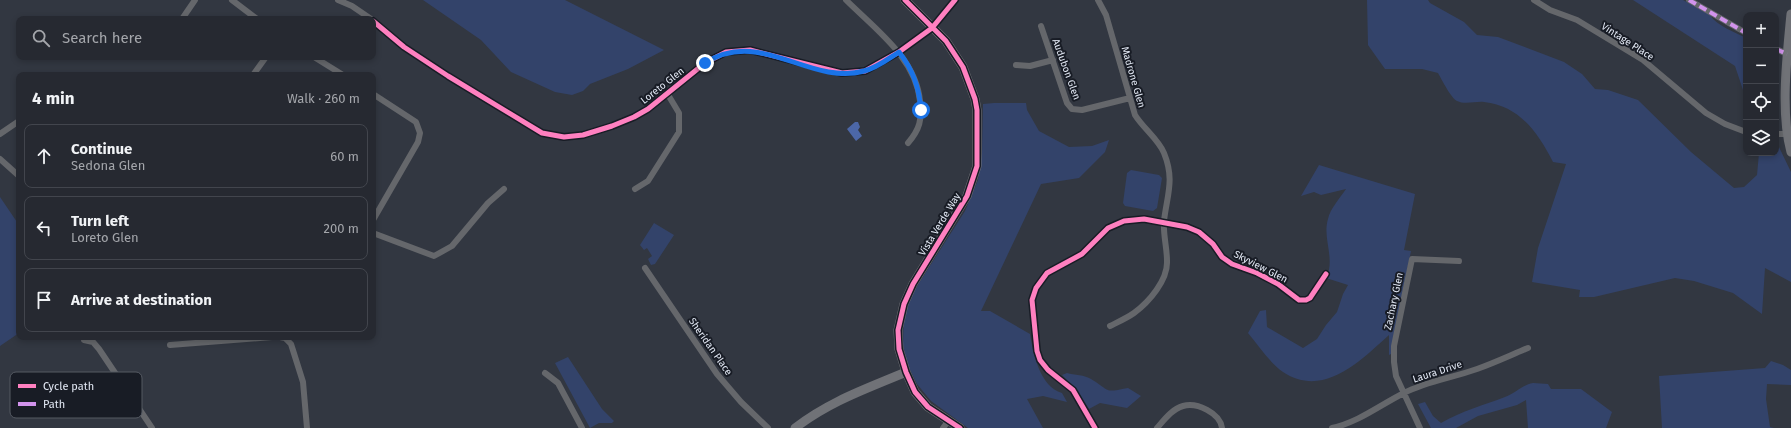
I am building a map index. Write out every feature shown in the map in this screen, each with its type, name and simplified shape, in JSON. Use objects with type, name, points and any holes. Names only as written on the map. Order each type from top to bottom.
[{"type":"street","points":[[184,16],[195,0]]},
{"type":"street","points":[[232,0],[253,16]]},
{"type":"street","name":"Loreto Glen","points":[[338,0],[352,6],[366,16]]},
{"type":"street","points":[[846,0],[899,52],[912,71],[920,96],[920,121],[917,132],[908,143]]},
{"type":"street","name":"Vista Verde Way","points":[[905,0],[946,41],[963,67],[975,99],[977,110],[977,166],[967,196],[913,284],[904,304],[898,330],[899,349],[906,372],[916,392],[928,407],[960,428]]},
{"type":"street","points":[[932,28],[955,0]]},
{"type":"street","name":"Vintage Place","points":[[1534,0],[1550,10],[1577,20],[1643,60],[1706,113],[1725,124],[1743,131]]},
{"type":"street","points":[[1689,0],[1743,31]]},
{"type":"street","name":"Madrone Glen","points":[[1101,1],[1135,115],[1141,126],[1152,136],[1164,151],[1170,172],[1170,183],[1164,222],[1167,262],[1166,272],[1153,294],[1134,313],[1110,326]]},
{"type":"street","points":[[1791,14],[1786,54],[1789,75],[1789,134],[1791,152]]},
{"type":"street","name":"Loreto Glen","points":[[376,23],[411,51],[542,133],[564,137],[583,135],[612,126],[648,109],[666,93],[710,60],[732,51],[750,50],[842,74],[865,71],[899,52],[932,28]]},
{"type":"street","name":"Audubon Glen","points":[[1041,26],[1067,103],[1072,109],[1082,110],[1130,98]]},
{"type":"street","points":[[1779,50],[1786,54]]},
{"type":"street","points":[[255,72],[264,60]]},
{"type":"street","points":[[319,60],[339,72]]},
{"type":"street","points":[[1016,65],[1030,66],[1053,60]]},
{"type":"street","points":[[635,189],[648,181],[679,132],[679,113],[666,93]]},
{"type":"street","points":[[376,96],[416,122],[420,133],[418,142],[376,215]]},
{"type":"street","points":[[0,134],[16,123]]},
{"type":"street","points":[[0,159],[16,173]]},
{"type":"street","points":[[376,234],[434,256],[452,246],[488,203],[504,190]]},
{"type":"street","name":"Skyview Glen","points":[[1095,428],[1073,390],[1048,370],[1040,360],[1037,351],[1032,300],[1036,288],[1047,273],[1082,254],[1108,228],[1124,221],[1144,219],[1188,227],[1199,232],[1214,244],[1222,257],[1232,264],[1256,273],[1278,284],[1299,300],[1306,300],[1310,298],[1326,274]]},
{"type":"street","name":"Zachary Glen","points":[[1404,393],[1396,376],[1394,346],[1412,259],[1459,261]]},
{"type":"street","name":"Sheridan Place","points":[[645,268],[717,374],[741,402],[768,428]]},
{"type":"street","points":[[84,340],[93,342],[114,372]]},
{"type":"street","points":[[170,345],[234,340]]},
{"type":"street","points":[[287,340],[291,344],[303,382],[307,428]]},
{"type":"street","name":"Laura Drive","points":[[1332,428],[1343,426],[1371,413],[1404,393],[1427,383],[1476,369],[1528,348]]},
{"type":"street","points":[[795,428],[828,406],[849,395],[906,372]]},
{"type":"street","points":[[546,373],[558,383],[582,428]]},
{"type":"street","points":[[1404,393],[1420,428]]},
{"type":"street","points":[[1157,428],[1167,416],[1183,406],[1199,406],[1216,415],[1222,423],[1222,428]]},
{"type":"street","points":[[142,413],[152,428]]},
{"type":"street","points":[[943,428],[949,420]]},
{"type":"shaded area","points":[[423,0],[565,0],[664,50],[628,69],[590,84],[583,91],[572,95],[555,92],[511,72],[481,40]]},
{"type":"shaded area","points":[[1367,0],[1428,0],[1430,3],[1464,22],[1477,35],[1498,37],[1564,62],[1582,74],[1595,89],[1608,90],[1638,100],[1691,152],[1734,188],[1744,187],[1757,175],[1759,156],[1779,156],[1779,147],[1791,172],[1791,282],[1765,268],[1762,314],[1733,293],[1694,281],[1675,278],[1594,297],[1579,297],[1580,290],[1532,282],[1538,248],[1566,164],[1553,162],[1534,131],[1518,115],[1508,109],[1484,102],[1463,103],[1457,101],[1449,93],[1438,73],[1422,69],[1385,69],[1368,45]]},
{"type":"shaded area","points":[[1633,0],[1683,0],[1710,15],[1722,26],[1743,36],[1743,90],[1735,66]]},
{"type":"shaded area","points":[[1026,103],[1027,110],[1039,131],[1069,147],[1092,146],[1109,140],[1105,152],[1079,178],[1041,184],[981,311],[990,311],[1030,334],[1033,350],[1043,377],[1054,390],[1062,393],[1067,402],[1043,396],[1027,399],[1043,428],[968,428],[931,401],[917,384],[907,364],[903,344],[904,309],[965,211],[978,180],[982,153],[983,104]]},
{"type":"shaded area","points":[[855,122],[858,122],[860,127],[858,130],[862,136],[856,141],[847,129]]},
{"type":"shaded area","points":[[1319,165],[1415,194],[1404,250],[1411,251],[1391,354],[1389,355],[1389,335],[1354,365],[1341,373],[1327,379],[1313,381],[1298,379],[1283,372],[1269,359],[1248,333],[1260,311],[1266,310],[1267,327],[1303,348],[1317,339],[1337,312],[1343,294],[1348,285],[1326,278],[1330,264],[1327,226],[1331,211],[1346,189],[1321,195],[1314,192],[1301,196]]},
{"type":"shaded area","points":[[1131,170],[1159,175],[1162,178],[1157,208],[1153,211],[1125,206],[1123,203],[1127,173]]},
{"type":"shaded area","points":[[0,197],[16,221],[16,335],[0,346]]},
{"type":"shaded area","points":[[654,223],[674,235],[655,264],[651,265],[648,259],[652,256],[647,248],[644,250],[640,245]]},
{"type":"shaded area","points":[[568,357],[602,409],[614,421],[612,423],[599,423],[590,428],[555,363]]},
{"type":"shaded area","points":[[1771,361],[1783,365],[1791,370],[1791,385],[1767,384],[1766,399],[1770,427],[1774,428],[1662,428],[1659,376],[1765,368]]},
{"type":"shaded area","points":[[1067,373],[1089,378],[1111,391],[1128,388],[1141,396],[1127,408],[1100,403],[1089,409],[1076,389],[1062,375]]},
{"type":"shaded area","points":[[1533,383],[1548,384],[1551,389],[1581,389],[1612,412],[1606,428],[1528,428],[1526,400],[1517,405],[1478,416],[1456,428],[1431,428],[1418,404],[1425,402],[1433,416],[1441,423],[1509,395],[1526,385]]},
{"type":"marked path","points":[[1689,0],[1743,31]]},
{"type":"marked path","points":[[1779,50],[1787,54]]},
{"type":"cycle path","points":[[905,0],[946,41],[963,67],[975,99],[977,110],[977,166],[967,196],[913,284],[904,304],[898,330],[899,349],[906,372],[915,392],[928,407],[960,428]]},
{"type":"cycle path","points":[[376,24],[404,47],[448,76],[542,133],[564,137],[583,135],[634,117],[648,109],[705,63],[726,52],[750,50],[842,73],[865,71],[899,52],[932,28],[955,0]]},
{"type":"cycle path","points":[[1095,428],[1073,390],[1048,370],[1040,360],[1037,351],[1032,300],[1036,288],[1047,273],[1082,254],[1108,228],[1124,221],[1144,219],[1187,227],[1199,232],[1213,244],[1222,257],[1232,264],[1257,273],[1278,284],[1299,300],[1306,300],[1310,298],[1326,274]]},
{"type":"route","points":[[705,63],[726,52],[750,50],[842,74],[865,71],[880,64],[899,52],[912,71],[920,96],[921,110]]}]
